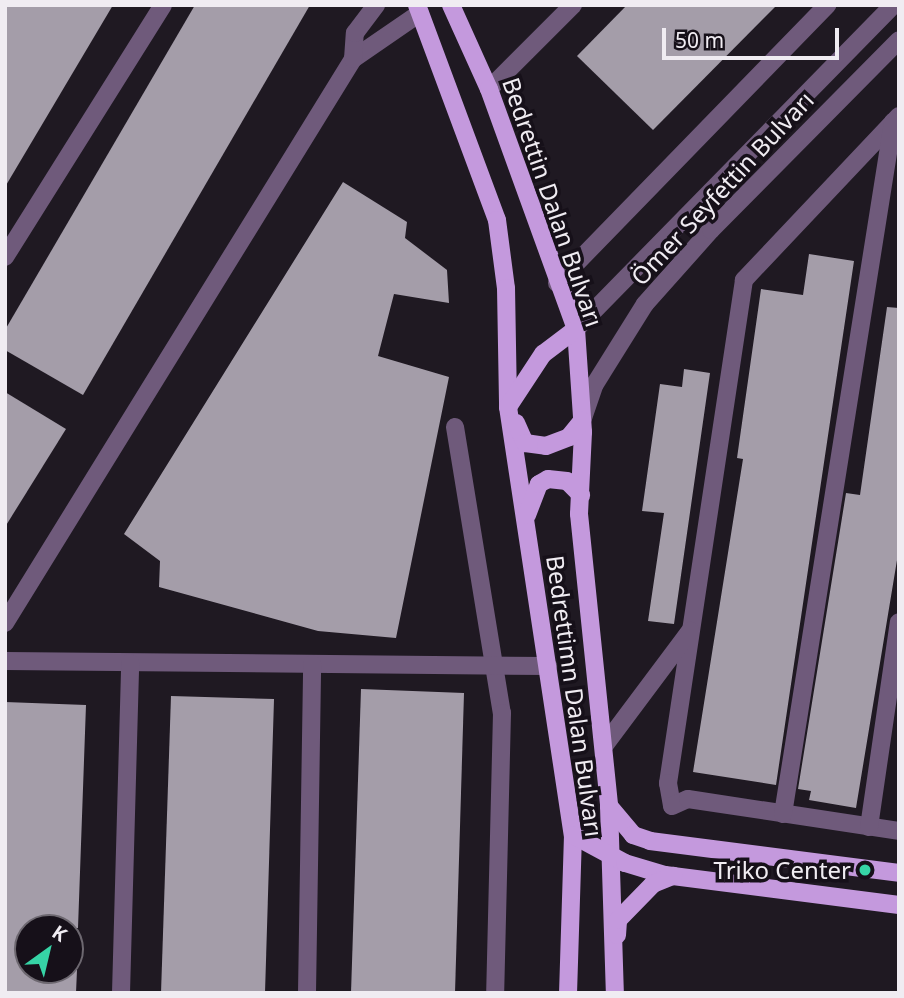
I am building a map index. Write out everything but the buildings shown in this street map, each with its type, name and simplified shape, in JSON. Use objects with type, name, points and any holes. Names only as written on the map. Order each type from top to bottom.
[{"type":"main road","name":"Bedrettin Dalan Bulvarı","points":[[451,5],[489,89],[557,283],[576,329],[582,421]]},
{"type":"main road","points":[[419,9],[497,220],[506,288],[508,407],[525,443],[546,446],[569,437],[582,421]]},
{"type":"main road","points":[[508,407],[543,354],[576,329]]},
{"type":"main road","name":"Bedrettimn Dalan Bulvarı","points":[[508,407],[573,835],[568,993]]},
{"type":"main road","name":"Bedrettimn Dalan Bulvarı","points":[[582,421],[581,495],[609,806],[614,993]]},
{"type":"main road","points":[[526,521],[532,496],[548,479],[567,481],[581,495]]},
{"type":"main road","points":[[609,806],[633,835],[650,841],[899,873]]},
{"type":"main road","points":[[573,835],[610,854],[673,876],[899,905]]},
{"type":"main road","points":[[615,952],[618,920],[653,884],[673,876]]},
{"type":"street","points":[[5,257],[163,5]]},
{"type":"street","points":[[353,59],[355,33],[376,5]]},
{"type":"street","points":[[489,89],[573,5]]},
{"type":"street","points":[[557,283],[827,5]]},
{"type":"street","name":"Ömer Seyfettin Bulvarı","points":[[576,329],[893,5]]},
{"type":"street","points":[[5,623],[353,59],[419,9]]},
{"type":"street","name":"Ömer Seyfettin Bulvarı","points":[[582,421],[595,384],[645,304],[711,230],[899,40]]},
{"type":"street","points":[[896,119],[744,279],[668,783],[672,806],[688,799],[899,831]]},
{"type":"street","points":[[783,814],[896,119]]},
{"type":"street","points":[[455,427],[502,713],[495,993]]},
{"type":"street","points":[[869,827],[899,622]]},
{"type":"street","points":[[604,746],[692,628]]},
{"type":"street","points":[[5,661],[548,666]]},
{"type":"street","points":[[121,993],[130,663]]},
{"type":"street","points":[[307,993],[312,664]]},
{"type":"place","name":"Triko Center","points":[[865,870]]}]
